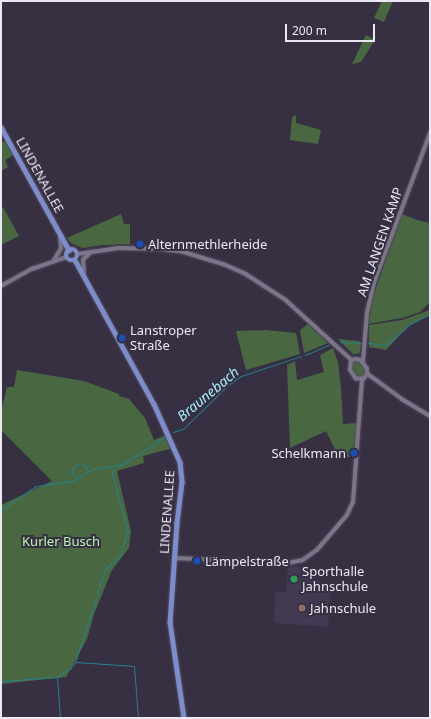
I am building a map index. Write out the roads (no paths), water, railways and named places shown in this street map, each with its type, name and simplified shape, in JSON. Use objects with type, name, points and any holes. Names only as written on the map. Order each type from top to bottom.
[{"type":"main road","name":"LINDENALLEE","points":[[1,127],[69,250]]},
{"type":"main road","points":[[74,249],[78,254],[75,260],[71,260],[66,257],[69,250],[74,249]]},
{"type":"main road","name":"LINDENALLEE","points":[[75,260],[154,404],[179,457],[182,482],[174,558],[170,630],[184,718]]},
{"type":"street","name":"AM LANGEN KAMP","points":[[363,361],[367,313],[374,282],[430,133]]},
{"type":"street","points":[[54,260],[62,249],[60,234]]},
{"type":"street","points":[[78,254],[119,248],[161,249],[184,252],[226,265],[246,274],[286,300],[352,360],[357,359],[363,361],[367,368],[368,374],[402,399],[430,416]]},
{"type":"street","points":[[84,277],[83,260],[92,251]]},
{"type":"street","points":[[1,286],[32,269],[66,257]]},
{"type":"street","points":[[352,360],[350,370],[355,378],[362,380]]},
{"type":"street","points":[[174,558],[287,563],[302,560],[316,552],[348,515],[353,502],[362,380],[368,374]]},
{"type":"waterway","name":"Braunebach","points":[[368,343],[386,345],[410,324],[430,314]]},
{"type":"waterway","name":"Braunebach","points":[[340,342],[361,343]]},
{"type":"waterway","name":"Braunebach","points":[[305,355],[329,345]]},
{"type":"waterway","name":"Braunebach","points":[[173,432],[183,429],[228,385],[241,376],[301,356]]},
{"type":"waterway","name":"Braunebach","points":[[1,510],[36,486],[73,481],[92,469],[122,465],[166,436]]},
{"type":"waterway","points":[[77,477],[72,474],[73,467],[80,463],[84,464],[88,471]]},
{"type":"waterway","points":[[97,594],[105,569],[119,557],[128,531],[116,490],[111,466]]},
{"type":"waterway","points":[[1,681],[57,677],[70,669],[75,662],[96,598]]},
{"type":"waterway","points":[[76,662],[134,666],[138,718]]},
{"type":"waterway","points":[[57,677],[60,718]]},
{"type":"place","name":"Alternmethlerheide","points":[[140,244]]},
{"type":"place","name":"Lanstroper Straße","points":[[122,338]]},
{"type":"place","name":"Schelkmann","points":[[354,453]]},
{"type":"place","name":"Lämpelstraße","points":[[197,561]]},
{"type":"place","name":"Sporthalle Jahnschule","points":[[294,579]]},
{"type":"place","name":"Jahnschule","points":[[302,608]]},
{"type":"park label","name":"Kurler Busch","points":[[61,541]]}]
